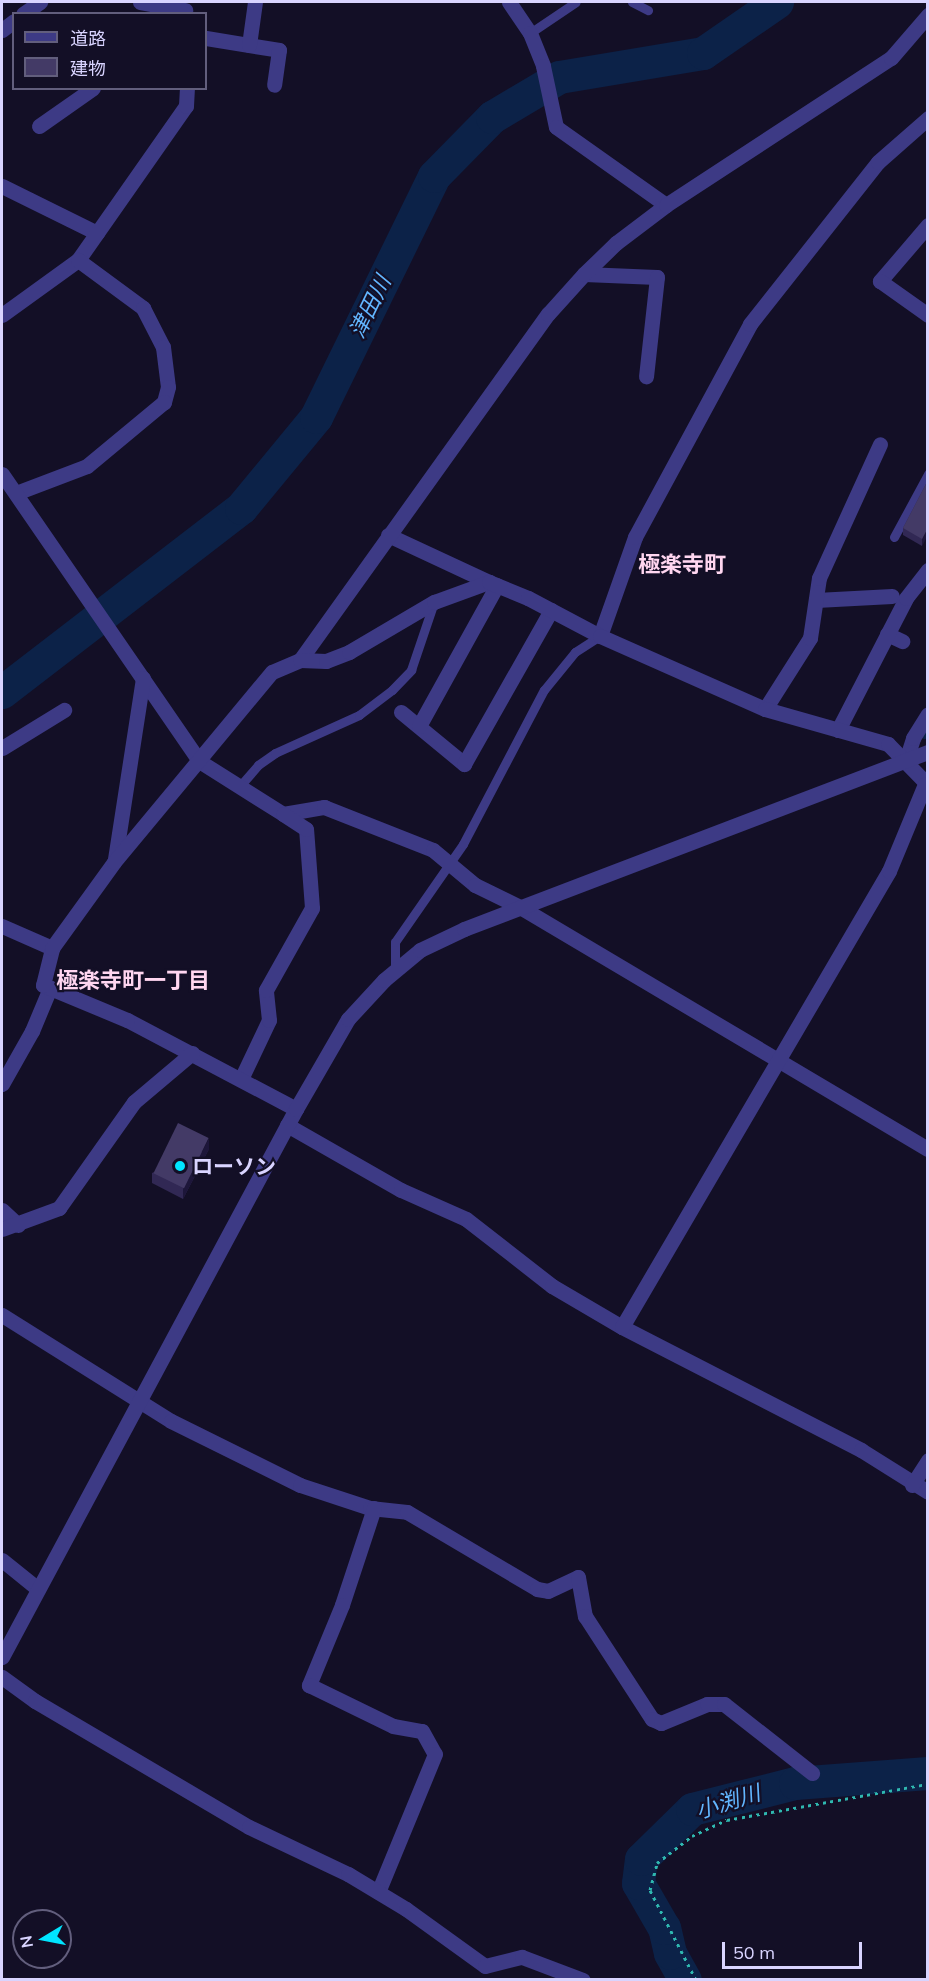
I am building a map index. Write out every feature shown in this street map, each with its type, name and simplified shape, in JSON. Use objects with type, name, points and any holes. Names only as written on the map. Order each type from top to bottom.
[{"type":"street","points":[[26,12],[40,2]]},
{"type":"street","points":[[140,2],[186,8]]},
{"type":"street","points":[[249,45],[255,2]]},
{"type":"street","points":[[509,2],[530,33],[543,66],[556,127],[666,205]]},
{"type":"street","points":[[300,660],[388,535],[493,396],[548,315],[584,274],[616,243],[666,205],[891,58],[927,15]]},
{"type":"street","points":[[207,38],[279,50],[274,85]]},
{"type":"street","points":[[39,126],[86,90]]},
{"type":"street","points":[[2,315],[78,260],[186,106],[187,90]]},
{"type":"street","points":[[600,636],[635,537],[750,324],[878,162],[927,118]]},
{"type":"street","points":[[2,186],[97,233]]},
{"type":"street","points":[[927,225],[880,281],[927,315]]},
{"type":"street","points":[[10,493],[87,466],[164,402],[168,387],[163,347],[143,308],[78,260]]},
{"type":"street","points":[[584,274],[657,277],[646,376]]},
{"type":"street","points":[[765,709],[810,638],[819,578],[880,444]]},
{"type":"street","points":[[2,474],[10,493],[85,592],[199,761],[306,829],[312,908],[266,990],[269,1020],[241,1079]]},
{"type":"street","points":[[388,535],[551,610],[600,636],[765,709],[888,744],[906,760],[926,784],[889,871],[622,1327]]},
{"type":"street","points":[[838,730],[906,598],[927,570]]},
{"type":"street","points":[[296,1109],[127,1020],[43,985],[52,948],[114,862],[272,672],[300,660],[326,661],[349,652],[434,602],[493,584]]},
{"type":"street","points":[[419,726],[493,584]]},
{"type":"street","points":[[816,600],[892,596]]},
{"type":"street","points":[[401,712],[464,764],[551,610]]},
{"type":"street","points":[[887,634],[902,642]]},
{"type":"street","points":[[114,862],[143,678]]},
{"type":"street","points":[[2,748],[64,710]]},
{"type":"street","points":[[906,760],[913,738],[927,714]]},
{"type":"street","points":[[2,1657],[296,1109],[348,1019],[395,971],[420,950],[520,907],[927,752]]},
{"type":"street","points":[[283,814],[324,807],[433,850],[449,860],[475,885],[520,907],[927,1149]]},
{"type":"street","points":[[2,926],[52,948]]},
{"type":"street","points":[[2,1084],[32,1031],[50,988]]},
{"type":"street","points":[[2,1229],[18,1225],[58,1208],[134,1102],[192,1053]]},
{"type":"street","points":[[287,1125],[401,1190],[466,1220],[552,1286],[622,1327],[861,1449],[912,1485],[927,1492]]},
{"type":"street","points":[[2,1210],[18,1225]]},
{"type":"street","points":[[2,1315],[88,1372],[140,1398],[171,1421],[226,1451],[328,1497],[374,1508],[407,1512],[537,1589],[548,1591],[578,1577],[585,1616],[652,1719],[661,1724],[707,1704],[724,1704],[812,1773]]},
{"type":"street","points":[[912,1485],[927,1460]]},
{"type":"street","points":[[374,1508],[342,1605],[309,1685],[393,1726],[422,1731],[435,1754],[378,1892]]},
{"type":"street","points":[[2,1560],[38,1589]]},
{"type":"street","points":[[2,1677],[36,1701],[249,1827],[378,1892],[485,1966],[522,1957],[583,1980]]},
{"type":"lane","points":[[530,33],[576,2]]},
{"type":"lane","points":[[632,2],[648,10]]},
{"type":"lane","points":[[894,537],[927,474]]},
{"type":"lane","points":[[239,787],[258,765],[275,753],[359,715],[392,690],[411,669],[434,602]]},
{"type":"lane","points":[[395,971],[395,942],[449,860],[463,844],[544,690],[575,652],[600,636]]},
{"type":"path","points":[[696,1980],[650,1890],[657,1863],[692,1836],[727,1820],[927,1784]]},
{"type":"path","points":[[784,1980],[806,1980]]},
{"type":"building","points":[[927,482],[927,530],[922,539],[903,528]]},
{"type":"building","name":"ローソン","points":[[178,1123],[209,1138],[184,1188],[153,1173]]},
{"type":"waterway","name":"津田川","points":[[2,692],[241,508],[316,417],[434,176],[492,117],[559,77],[703,53],[777,2]]},
{"type":"waterway","points":[[924,736],[928,730]]},
{"type":"waterway","name":"小渕川","points":[[685,1980],[670,1953],[664,1928],[638,1883],[641,1859],[692,1809],[795,1783],[928,1773]]},
{"type":"place","name":"ローソン","points":[[180,1166]]},
{"type":"district","name":"極楽寺町","points":[[682,565]]},
{"type":"district","name":"極楽寺町一丁目","points":[[133,981]]}]
